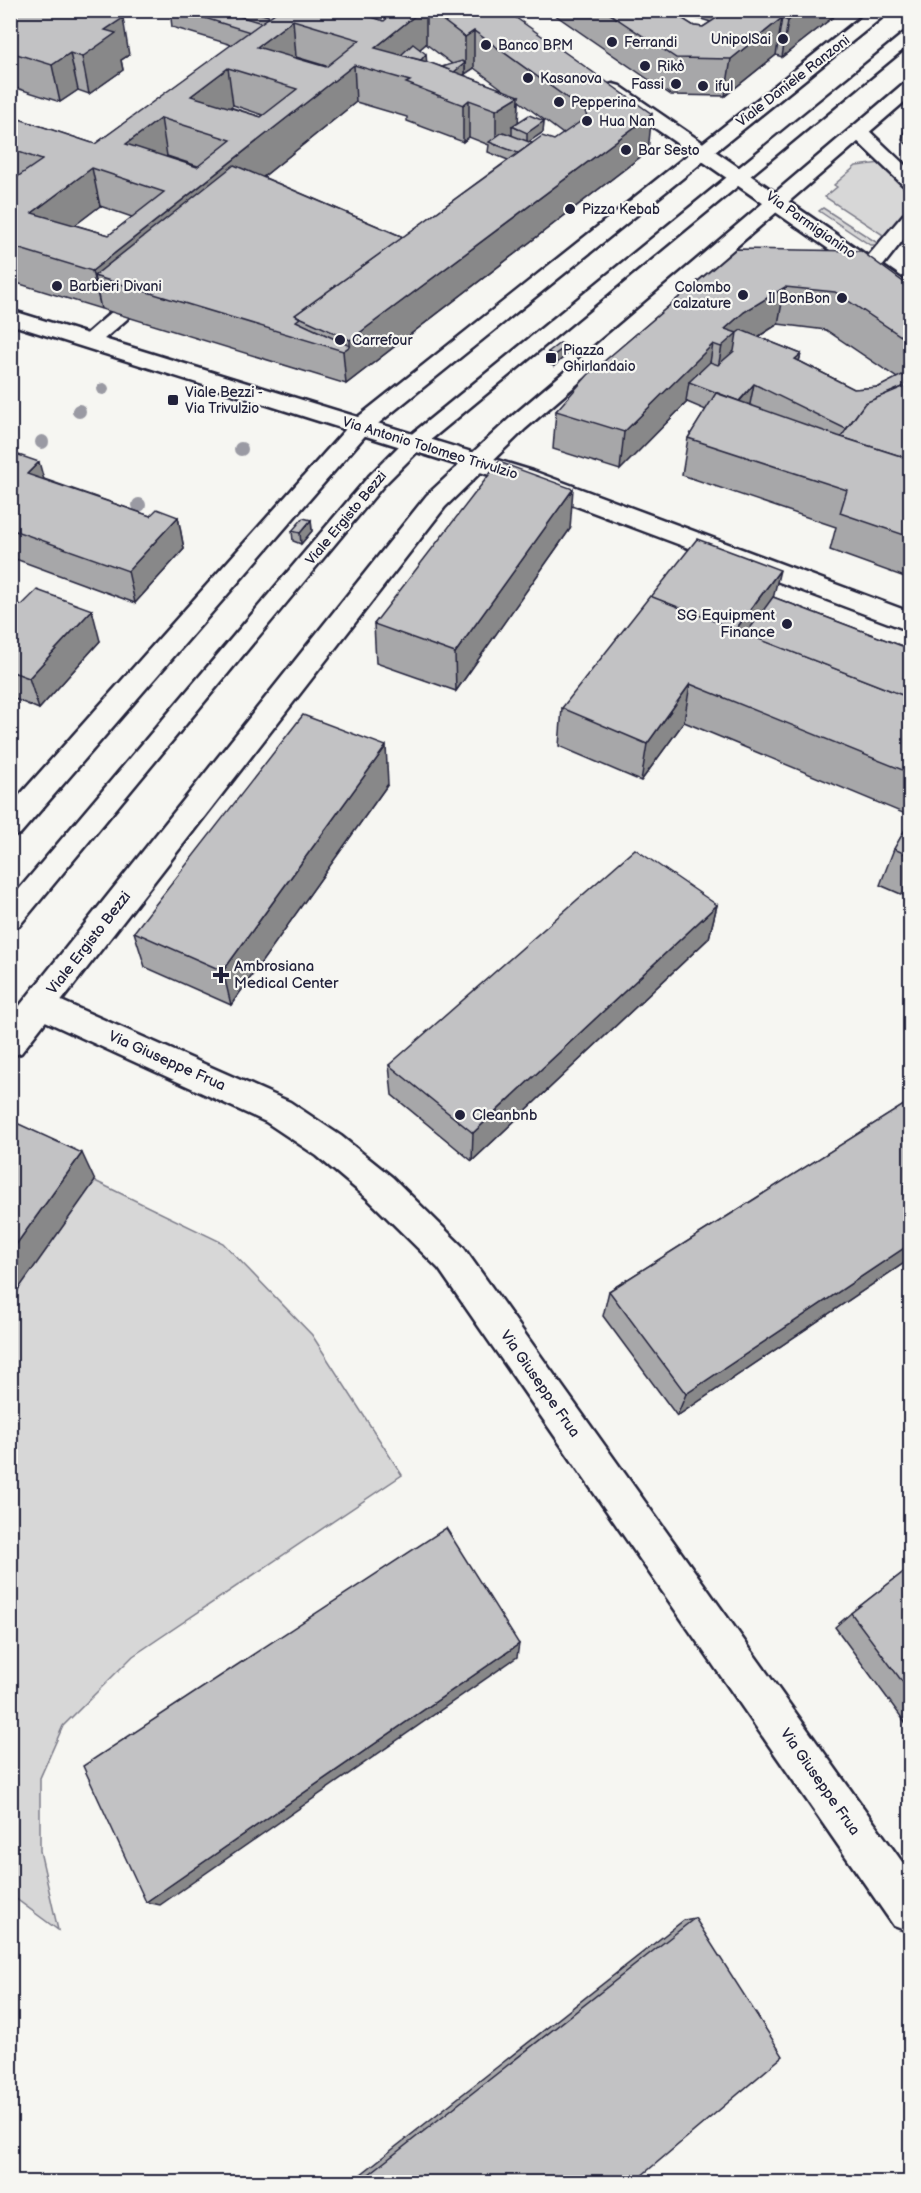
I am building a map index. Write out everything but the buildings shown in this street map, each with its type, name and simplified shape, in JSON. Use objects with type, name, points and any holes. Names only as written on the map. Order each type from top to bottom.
[{"type":"main road","name":"Viale Daniele Ranzoni","points":[[704,152],[882,10]]},
{"type":"main road","name":"Via Parmigianino","points":[[599,80],[910,295]]},
{"type":"main road","points":[[910,88],[858,132],[910,181]]},
{"type":"main road","name":"Viale Ergisto Bezzi","points":[[10,1043],[436,501],[475,462],[858,132]]},
{"type":"main road","points":[[10,826],[362,426],[410,384],[704,152]]},
{"type":"main road","points":[[814,268],[870,267],[910,219]]},
{"type":"main road","points":[[703,266],[739,266]]},
{"type":"main road","name":"Via Antonio Tolomeo Trivulzio","points":[[10,317],[524,477],[910,622]]},
{"type":"main road","name":"Via Giuseppe Frua","points":[[40,1005],[278,1112],[329,1146],[418,1223],[451,1258],[910,1910]]},
{"type":"lane","points":[[740,177],[910,36]]},
{"type":"lane","name":"Viale Ergisto Bezzi","points":[[10,919],[371,487],[415,442],[740,177]]},
{"type":"lane","points":[[89,342],[120,315]]},
{"type":"shaded area","points":[[881,163],[904,184],[910,193],[908,209],[887,235],[883,235],[825,197],[837,187],[834,185],[856,166]]},
{"type":"shaded area","points":[[823,208],[876,242],[877,245],[870,245],[819,211]]},
{"type":"shaded area","points":[[95,1181],[223,1243],[312,1335],[402,1475],[133,1656],[63,1726],[40,1778],[40,1851],[58,1930],[11,1895],[10,1301]]},
{"type":"place","name":"UnipolSai","points":[[783,39]]},
{"type":"place","name":"Ferrandi","points":[[612,42]]},
{"type":"place","name":"Banco BPM","points":[[486,45]]},
{"type":"place","name":"Rikò","points":[[645,66]]},
{"type":"place","name":"Kasanova","points":[[528,78]]},
{"type":"place","name":"Fassi","points":[[676,84]]},
{"type":"place","name":"iful","points":[[703,86]]},
{"type":"place","name":"Pepperina","points":[[559,102]]},
{"type":"place","name":"Hua Nan","points":[[587,121]]},
{"type":"place","name":"Bar Sesto","points":[[626,150]]},
{"type":"place","name":"Pizza Kebab","points":[[570,209]]},
{"type":"place","name":"Barbieri Divani","points":[[57,286]]},
{"type":"place","name":"Colombo calzature","points":[[743,295]]},
{"type":"place","name":"Il BonBon","points":[[842,298]]},
{"type":"place","name":"Carrefour","points":[[340,340]]},
{"type":"place","name":"Piazza Ghirlandaio","points":[[551,358]]},
{"type":"place","name":"Viale Bezzi - Via Trivulzio","points":[[173,400]]},
{"type":"place","name":"SG Equipment Finance","points":[[787,624]]},
{"type":"place","name":"Ambrosiana Medical Center","points":[[221,975]]},
{"type":"place","name":"Cleanbnb","points":[[460,1115]]}]
